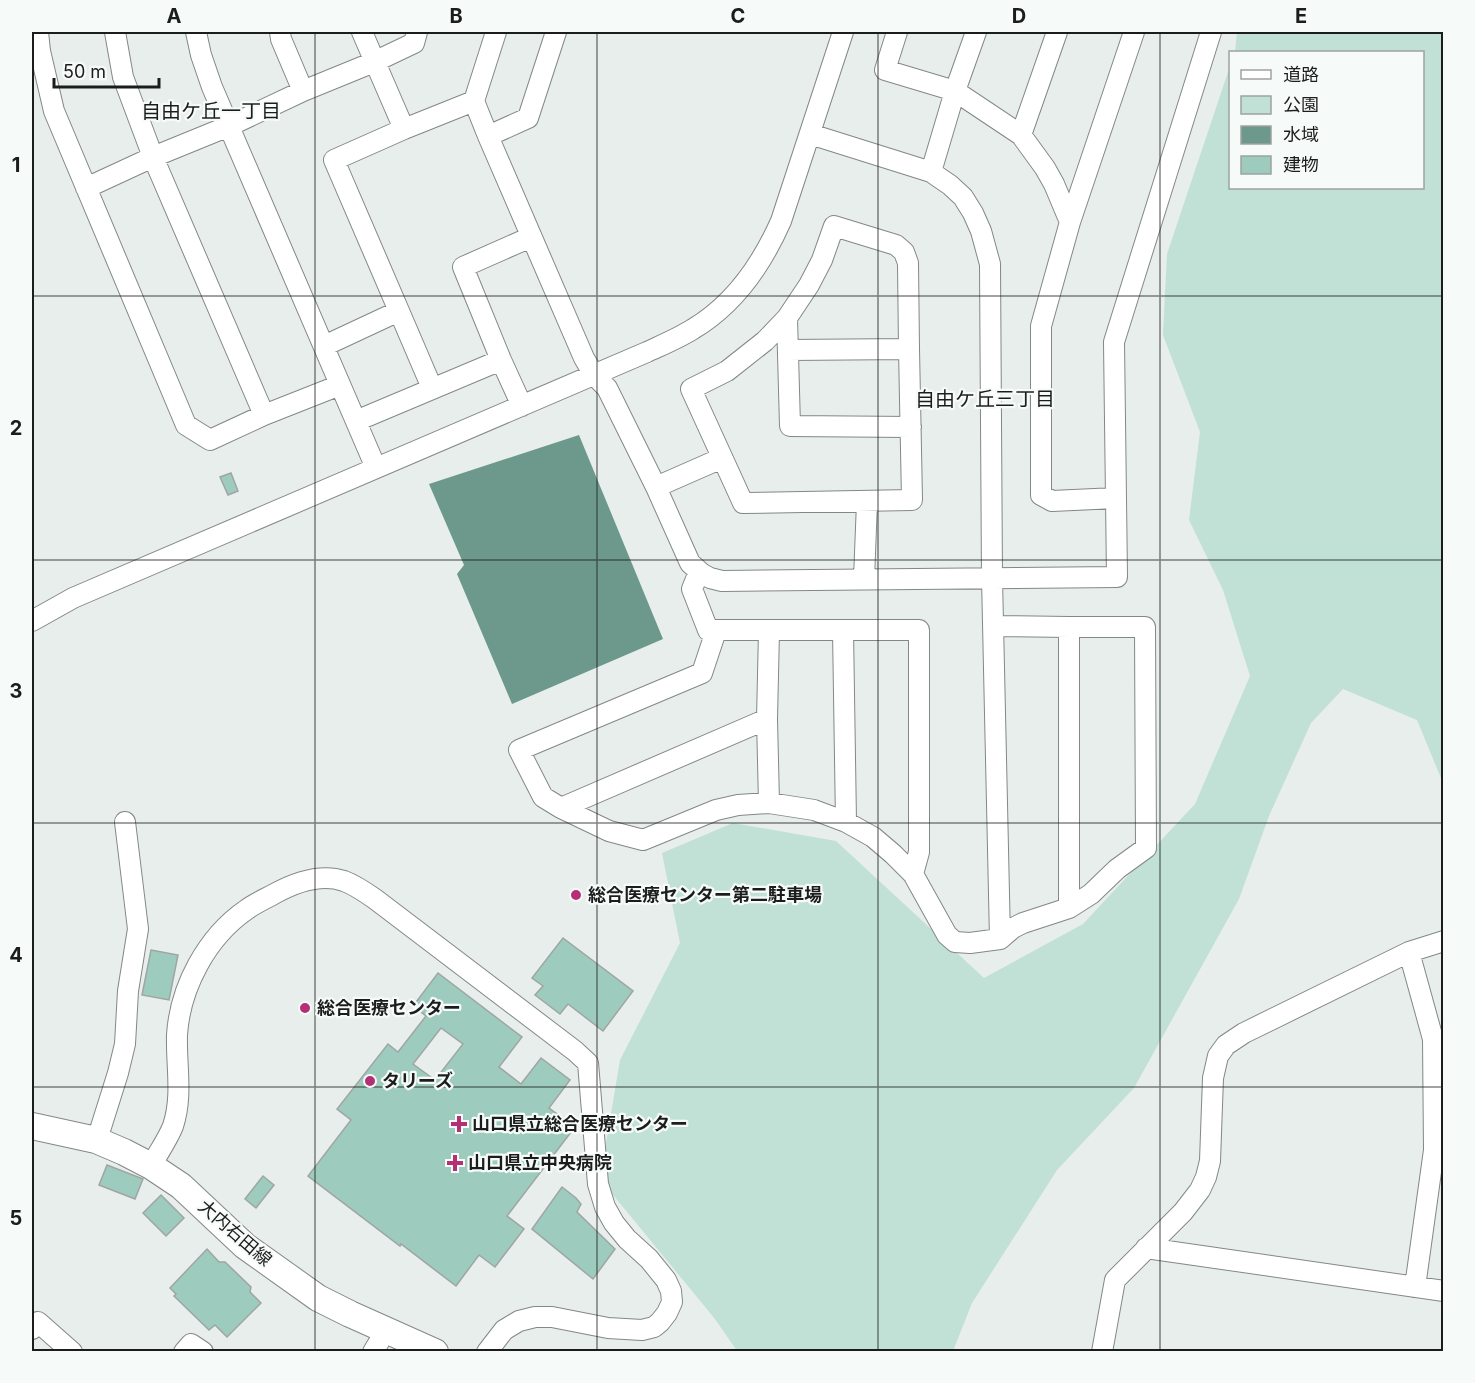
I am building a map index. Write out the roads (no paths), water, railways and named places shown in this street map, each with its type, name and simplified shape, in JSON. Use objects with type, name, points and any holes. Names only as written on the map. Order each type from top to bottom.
[{"type":"main road","name":"大内右田線","points":[[32,1125],[96,1140],[151,1166],[181,1186],[245,1246],[318,1298],[350,1314],[380,1341],[435,1352]]},
{"type":"street","points":[[38,32],[40,51],[54,111],[186,426],[210,440],[264,415],[340,385]]},
{"type":"street","points":[[114,32],[123,77],[153,157],[264,415]]},
{"type":"street","points":[[196,32],[201,56],[212,87],[376,468]]},
{"type":"street","points":[[280,32],[303,91]]},
{"type":"street","points":[[362,32],[404,129]]},
{"type":"street","points":[[86,188],[303,91],[374,62],[414,43],[417,32]]},
{"type":"street","points":[[496,32],[474,101],[488,136],[584,358],[594,375],[607,388],[656,487],[690,563],[701,573],[722,581],[1117,577],[1114,342],[1211,32]]},
{"type":"street","points":[[488,136],[528,118],[556,32]]},
{"type":"street","points":[[32,621],[73,598],[647,352],[694,328],[718,311],[738,292],[756,269],[771,244],[781,221],[843,32]]},
{"type":"street","points":[[897,32],[885,70],[956,91],[1021,135],[1045,168],[1070,222]]},
{"type":"street","points":[[931,172],[976,32]]},
{"type":"street","points":[[1021,135],[1057,32]]},
{"type":"street","points":[[1116,498],[1052,501],[1041,495],[1041,326],[1070,222],[1134,32]]},
{"type":"street","points":[[432,388],[334,160],[474,101]]},
{"type":"street","points":[[810,134],[931,172],[950,185],[963,197],[973,213],[981,231],[990,264],[992,578],[1000,939]]},
{"type":"street","points":[[834,226],[896,245],[904,252],[908,263],[912,500],[743,503],[691,389],[727,371],[765,341],[788,318],[818,268],[834,226]]},
{"type":"street","points":[[522,406],[463,267],[531,237]]},
{"type":"street","points":[[324,346],[399,312]]},
{"type":"street","points":[[788,318],[790,426],[911,427]]},
{"type":"street","points":[[788,350],[909,349]]},
{"type":"street","points":[[356,421],[501,360]]},
{"type":"street","points":[[656,487],[722,458]]},
{"type":"street","points":[[864,579],[867,502]]},
{"type":"street","points":[[701,573],[692,589],[708,630],[919,630],[919,852],[913,874]]},
{"type":"street","points":[[716,631],[702,673],[519,750],[543,798],[609,831],[643,840],[716,810],[738,805],[769,803],[814,810],[846,822],[873,837],[893,854],[913,874],[947,935],[955,942],[970,943],[1000,939],[1023,923],[1069,908],[1091,894],[1117,869],[1146,848],[1145,627],[994,626]]},
{"type":"street","points":[[1069,627],[1069,908]]},
{"type":"street","points":[[843,630],[846,822]]},
{"type":"street","points":[[769,631],[767,719],[769,803]]},
{"type":"street","points":[[561,808],[767,719]]},
{"type":"street","points":[[96,1140],[125,1044],[128,991],[138,929],[125,822]]},
{"type":"street","points":[[151,1166],[172,1127],[178,1102],[177,1034],[183,1002],[196,969],[212,943],[228,924],[246,909],[302,881],[324,878],[342,880],[357,886],[588,1063],[598,1184],[605,1207],[627,1239],[649,1259],[666,1280],[671,1291],[672,1302],[667,1313],[654,1327],[642,1330],[608,1328],[552,1317],[527,1318],[504,1330],[487,1352]]},
{"type":"street","points":[[1102,1352],[1115,1280],[1183,1212],[1200,1190],[1206,1177],[1210,1161],[1214,1078],[1218,1056],[1226,1045],[1244,1033],[1409,952],[1443,941]]},
{"type":"street","points":[[1409,952],[1433,1039],[1434,1150],[1415,1287]]},
{"type":"street","points":[[1146,1248],[1443,1291]]},
{"type":"street","points":[[32,1329],[38,1322],[72,1352]]},
{"type":"street","points":[[184,1352],[191,1344],[202,1352]]},
{"type":"water","points":[[579,435],[663,639],[512,704],[457,574],[464,565],[429,484]]},
{"type":"place","name":"総合医療センター第二駐車場","points":[[576,895]]},
{"type":"place","name":"総合医療センター","points":[[305,1008]]},
{"type":"place","name":"タリーズ","points":[[370,1081]]},
{"type":"place","name":"山口県立総合医療センター","points":[[459,1124]]},
{"type":"place","name":"山口県立中央病院","points":[[455,1163]]},
{"type":"district","name":"自由ケ丘一丁目","points":[[211,111]]},
{"type":"district","name":"自由ケ丘三丁目","points":[[985,399]]}]
